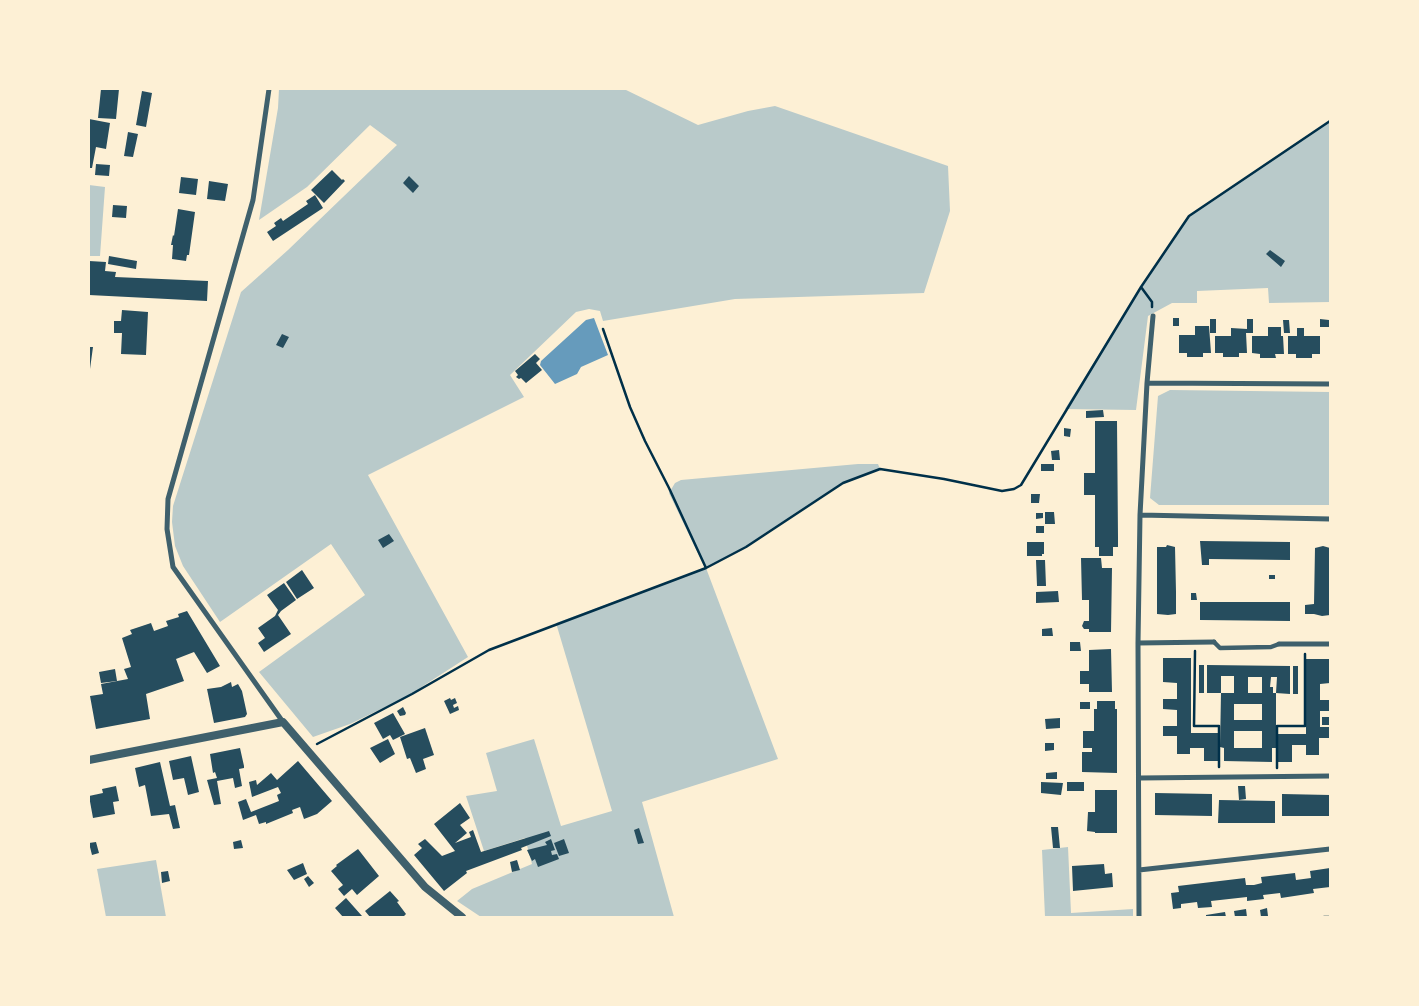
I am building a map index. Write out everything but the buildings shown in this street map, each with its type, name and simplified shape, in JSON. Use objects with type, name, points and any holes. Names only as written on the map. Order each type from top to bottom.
[{"type":"street","points":[[269,89],[253,200],[168,499],[167,529],[173,567],[283,722],[425,887],[462,917]]},
{"type":"street","points":[[1139,917],[1140,778],[1138,643],[1140,515],[1147,383],[1153,316]]},
{"type":"street","points":[[1147,383],[1330,384]]},
{"type":"street","points":[[1140,515],[1330,519]]},
{"type":"street","points":[[1138,643],[1214,642],[1220,648],[1271,647],[1278,644],[1330,644]]},
{"type":"street","points":[[89,760],[283,722]]},
{"type":"street","points":[[1140,778],[1330,776]]},
{"type":"street","points":[[1139,870],[1330,849]]},
{"type":"path","points":[[306,749],[412,694],[490,650],[706,568],[746,548],[843,483],[880,469],[944,479],[1002,491],[1014,489],[1021,485],[1140,287],[1189,216],[1330,121]]},
{"type":"path","points":[[1140,287],[1152,302],[1153,316]]},
{"type":"path","points":[[603,330],[630,407],[706,568]]},
{"type":"path","points":[[1195,642],[1194,726],[1219,726],[1219,777]]},
{"type":"path","points":[[1277,777],[1277,726],[1305,726],[1305,644]]},
{"type":"path","points":[[1324,917],[1330,917]]},
{"type":"shaded area","points":[[279,89],[624,89],[698,125],[748,111],[775,106],[948,166],[950,211],[924,293],[735,299],[603,321],[600,311],[589,309],[576,312],[510,375],[524,397],[368,475],[468,657],[412,694],[350,724],[313,737],[259,672],[365,595],[331,544],[220,622],[183,566],[175,546],[172,522],[173,506],[241,292],[288,250],[397,145],[370,125],[307,187],[259,220],[278,108]]},
{"type":"shaded area","points":[[1330,121],[1330,302],[1269,303],[1268,288],[1197,291],[1197,303],[1172,303],[1148,316],[1136,410],[1065,409],[1141,287],[1189,216]]},
{"type":"shaded area","points":[[89,185],[105,187],[100,256],[89,256]]},
{"type":"shaded area","points":[[1170,390],[1330,392],[1330,505],[1159,505],[1150,498],[1158,396]]},
{"type":"shaded area","points":[[858,464],[878,464],[880,469],[843,483],[746,547],[706,568],[778,759],[642,802],[674,917],[481,917],[457,901],[472,889],[532,864],[525,838],[484,851],[466,796],[497,791],[486,753],[534,739],[561,826],[612,811],[556,623],[705,568],[669,493],[675,483],[681,480]]},
{"type":"shaded area","points":[[1068,847],[1071,913],[1133,909],[1133,917],[1045,917],[1042,850]]},
{"type":"shaded area","points":[[156,860],[166,917],[106,917],[97,869]]},
{"type":"water","points":[[594,318],[608,355],[581,367],[577,374],[555,384],[540,365],[541,361],[586,320]]}]
